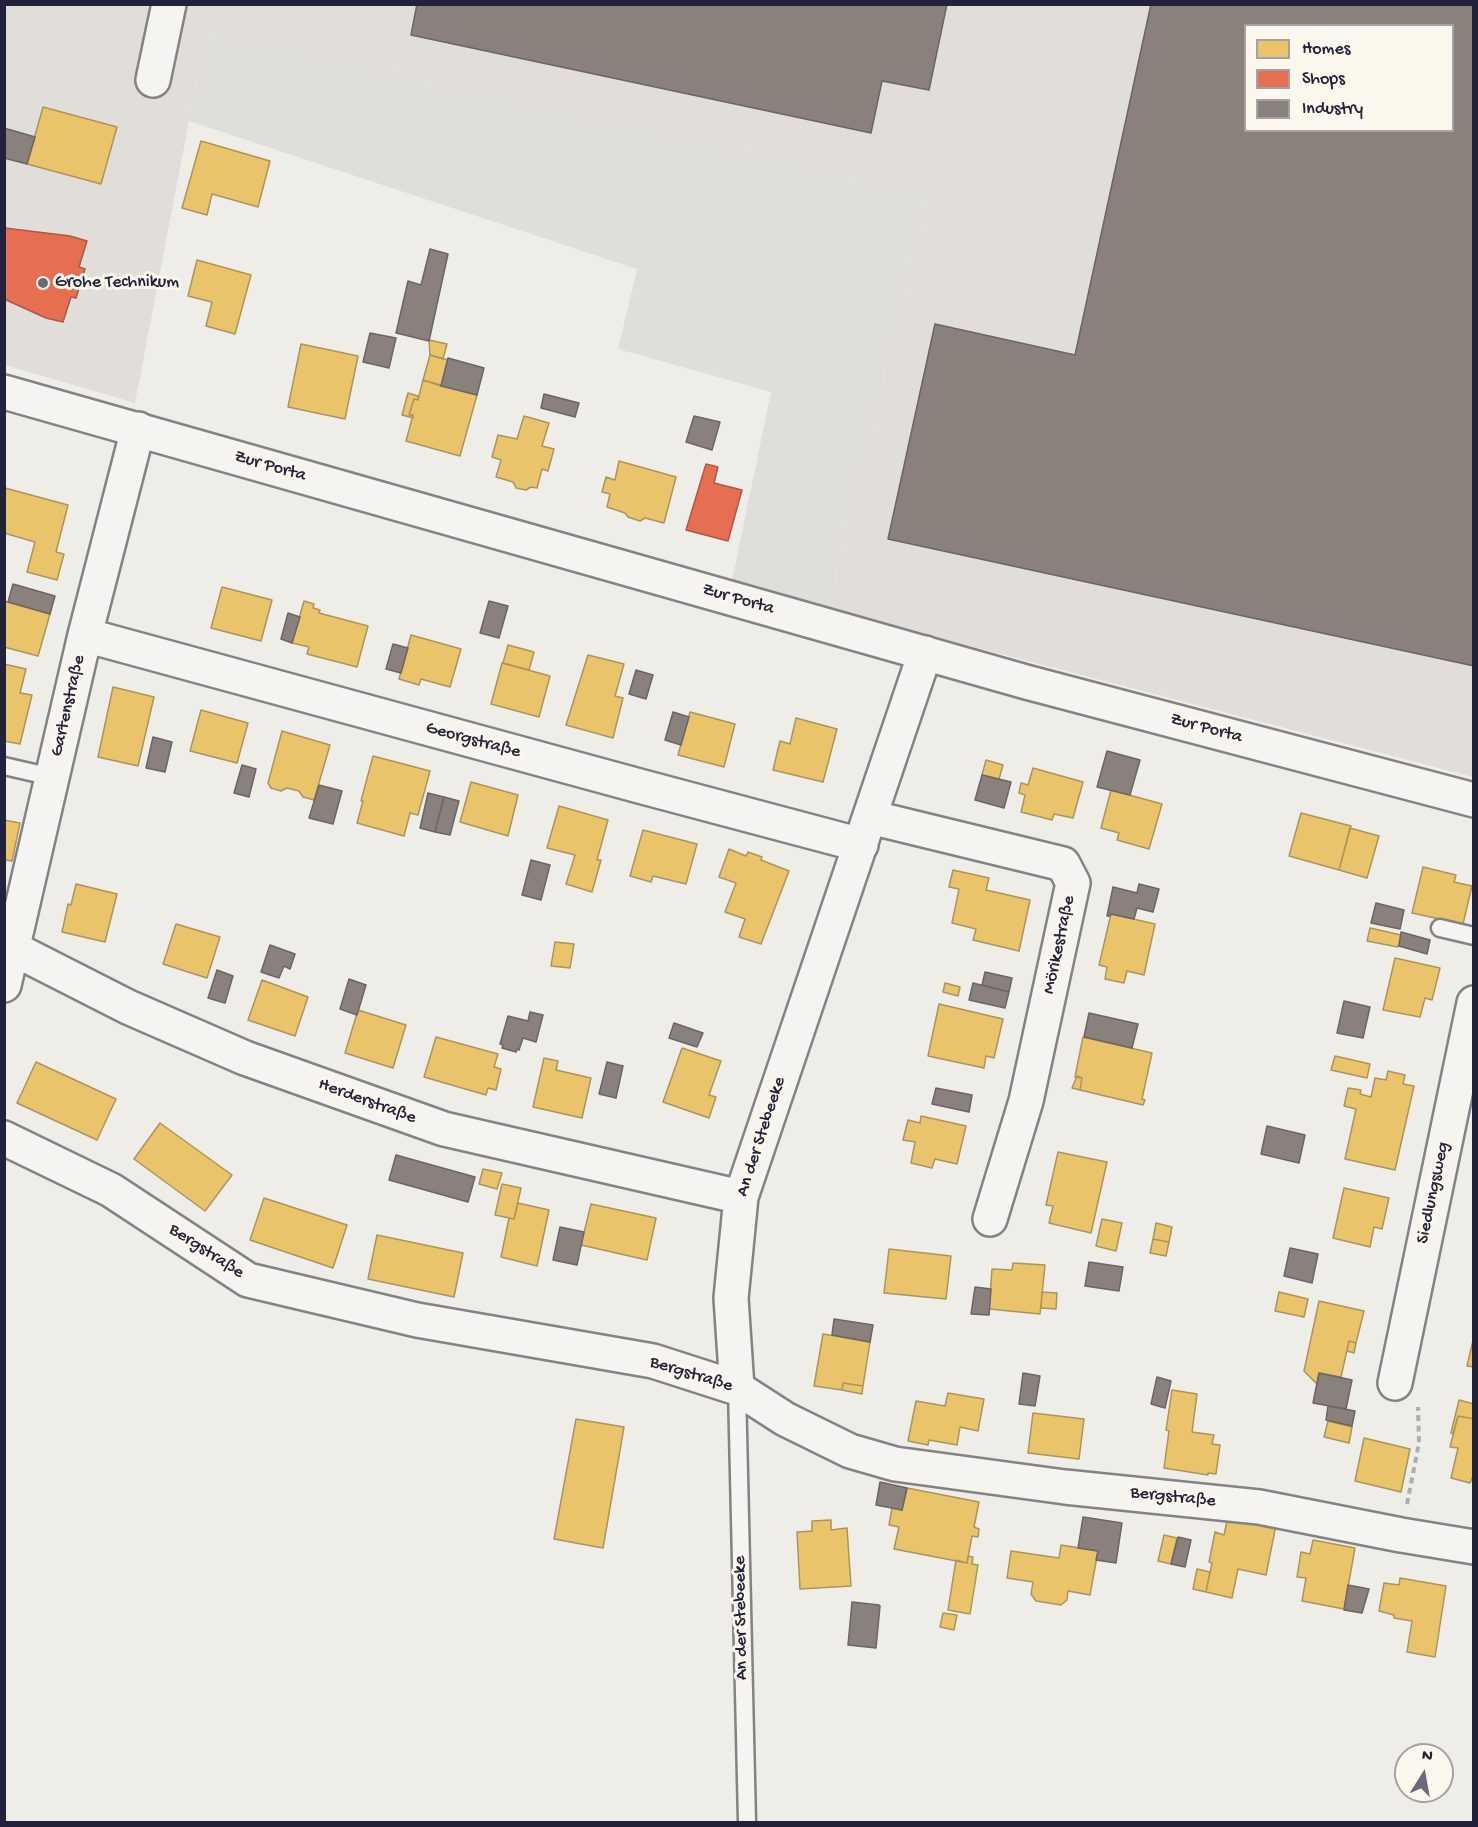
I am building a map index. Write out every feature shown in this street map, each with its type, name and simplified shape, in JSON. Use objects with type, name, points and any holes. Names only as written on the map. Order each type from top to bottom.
[{"type":"street","points":[[153,80],[169,4]]},
{"type":"street","name":"Zur Porta","points":[[4,392],[1026,682],[1473,800]]},
{"type":"street","name":"Gartenstraße","points":[[4,985],[85,635],[138,429]]},
{"type":"street","name":"Georgstraße","points":[[85,635],[643,788],[865,831]]},
{"type":"street","name":"An der Stebeeke","points":[[737,1388],[731,1298],[741,1197],[925,653]]},
{"type":"street","name":"Mörikestraße","points":[[865,831],[1063,864],[1073,883],[1026,1101],[990,1219]]},
{"type":"street","name":"Herderstraße","points":[[12,948],[128,1007],[245,1058],[444,1130],[741,1197]]},
{"type":"street","name":"Siedlungsweg","points":[[1395,1383],[1473,1003]]},
{"type":"street","name":"Bergstraße","points":[[4,1138],[111,1190],[248,1280],[417,1320],[653,1361],[737,1388],[785,1419],[850,1451],[895,1464],[1065,1487],[1259,1507],[1473,1547]]},
{"type":"lane","points":[[4,766],[52,777]]},
{"type":"lane","points":[[1440,928],[1473,936]]},
{"type":"lane","name":"An der Stebeeke","points":[[737,1388],[747,1822]]},
{"type":"path","points":[[1395,1383],[1418,1396],[1419,1443],[1401,1535]]},
{"type":"shaded area","points":[[4,5],[1473,5],[1473,777],[828,609],[928,193],[209,30],[189,121],[135,403],[5,365]]},
{"type":"shaded area","points":[[209,30],[928,193],[828,609],[732,581],[771,392],[618,349],[637,269],[189,121]]},
{"type":"building: Homes","points":[[43,107],[117,127],[101,184],[27,164]]},
{"type":"building: Homes","points":[[201,141],[270,161],[258,207],[212,194],[207,215],[182,208]]},
{"type":"building: Homes","points":[[197,260],[251,275],[235,334],[206,326],[212,302],[188,296]]},
{"type":"building: Homes","points":[[429,340],[447,344],[443,359],[430,355]]},
{"type":"building: Homes","points":[[301,344],[358,356],[345,419],[288,407]]},
{"type":"building: Homes","points":[[430,355],[448,360],[441,386],[423,380]]},
{"type":"building: Homes","points":[[423,380],[477,395],[460,456],[406,441],[413,415],[409,415],[414,399],[418,400]]},
{"type":"building: Homes","points":[[408,393],[418,396],[418,400],[414,399],[409,415],[413,415],[413,418],[402,415]]},
{"type":"building: Homes","points":[[524,416],[549,423],[542,446],[554,449],[548,471],[542,469],[537,488],[531,487],[526,490],[516,488],[513,482],[496,477],[501,460],[492,457],[498,435],[517,439]]},
{"type":"building: Homes","points":[[619,461],[676,477],[664,523],[645,518],[640,521],[607,507],[610,494],[602,492],[606,477],[615,480]]},
{"type":"building: Homes","points":[[5,488],[68,505],[56,552],[64,554],[57,580],[27,572],[35,542],[4,533]]},
{"type":"building: Homes","points":[[222,587],[272,600],[261,641],[211,628]]},
{"type":"building: Homes","points":[[4,601],[50,614],[38,656],[4,647]]},
{"type":"building: Homes","points":[[304,601],[314,604],[313,608],[320,610],[319,613],[368,626],[357,667],[307,654],[309,647],[292,643]]},
{"type":"building: Homes","points":[[411,635],[461,649],[450,687],[421,679],[419,685],[399,679]]},
{"type":"building: Homes","points":[[508,645],[534,652],[529,670],[503,663]]},
{"type":"building: Homes","points":[[588,655],[624,664],[615,696],[623,698],[613,738],[566,725]]},
{"type":"building: Homes","points":[[502,663],[550,676],[539,717],[491,704]]},
{"type":"building: Homes","points":[[4,664],[26,669],[20,693],[32,695],[20,744],[4,741]]},
{"type":"building: Homes","points":[[113,687],[154,697],[138,766],[98,757]]},
{"type":"building: Homes","points":[[201,710],[248,723],[237,763],[190,751]]},
{"type":"building: Homes","points":[[690,712],[735,724],[724,767],[678,755]]},
{"type":"building: Homes","points":[[796,718],[837,729],[823,782],[773,770],[780,741],[790,744]]},
{"type":"building: Homes","points":[[282,731],[330,745],[314,800],[303,797],[299,791],[287,788],[281,791],[271,788],[268,783]]},
{"type":"building: Homes","points":[[373,756],[430,771],[418,815],[410,813],[404,836],[357,823]]},
{"type":"building: Homes","points":[[986,760],[1003,765],[999,779],[982,775]]},
{"type":"building: Homes","points":[[1033,768],[1083,782],[1073,818],[1054,814],[1052,820],[1021,812],[1025,795],[1019,793],[1021,783],[1028,785]]},
{"type":"building: Homes","points":[[471,782],[518,795],[508,836],[460,822]]},
{"type":"building: Homes","points":[[1111,790],[1162,804],[1149,849],[1117,840],[1119,833],[1101,828]]},
{"type":"building: Homes","points":[[559,806],[608,820],[597,860],[601,860],[592,892],[566,884],[575,855],[547,848]]},
{"type":"building: Homes","points":[[1301,813],[1351,826],[1339,870],[1289,856]]},
{"type":"building: Homes","points":[[4,820],[20,823],[12,861],[4,860]]},
{"type":"building: Homes","points":[[1350,828],[1379,836],[1367,878],[1339,870]]},
{"type":"building: Homes","points":[[643,830],[697,844],[686,884],[653,876],[651,882],[630,876]]},
{"type":"building: Homes","points":[[729,849],[746,856],[748,852],[762,857],[761,860],[789,871],[761,944],[739,937],[745,919],[725,912],[736,883],[719,877]]},
{"type":"building: Homes","points":[[1423,867],[1456,875],[1454,882],[1472,886],[1463,924],[1412,913]]},
{"type":"building: Homes","points":[[953,870],[989,878],[986,890],[1030,900],[1019,951],[973,940],[976,929],[952,923],[959,889],[949,887]]},
{"type":"building: Homes","points":[[76,884],[117,894],[105,942],[62,932],[68,904],[71,905]]},
{"type":"building: Homes","points":[[1111,914],[1155,924],[1144,975],[1127,971],[1124,983],[1105,979],[1107,967],[1099,965]]},
{"type":"building: Homes","points":[[176,924],[220,937],[207,978],[163,964]]},
{"type":"building: Homes","points":[[1370,928],[1401,935],[1398,947],[1367,941]]},
{"type":"building: Homes","points":[[555,942],[574,944],[570,968],[551,966]]},
{"type":"building: Homes","points":[[1395,958],[1440,968],[1432,1000],[1425,998],[1420,1017],[1383,1010]]},
{"type":"building: Homes","points":[[262,980],[308,997],[295,1036],[248,1020]]},
{"type":"building: Homes","points":[[945,983],[960,987],[958,996],[943,992]]},
{"type":"building: Homes","points":[[939,1004],[1003,1019],[994,1058],[986,1056],[984,1068],[928,1056]]},
{"type":"building: Homes","points":[[358,1010],[406,1025],[393,1068],[345,1053]]},
{"type":"building: Homes","points":[[436,1037],[498,1054],[494,1067],[501,1069],[496,1090],[488,1088],[486,1095],[424,1077]]},
{"type":"building: Homes","points":[[1083,1037],[1152,1053],[1142,1099],[1145,1100],[1143,1105],[1080,1090],[1082,1078],[1075,1077]]},
{"type":"building: Homes","points":[[682,1048],[721,1061],[709,1095],[716,1097],[709,1118],[663,1102]]},
{"type":"building: Homes","points":[[1335,1056],[1370,1064],[1367,1078],[1331,1070]]},
{"type":"building: Homes","points":[[544,1058],[558,1061],[556,1070],[591,1078],[582,1118],[533,1107]]},
{"type":"building: Homes","points":[[36,1062],[116,1099],[97,1140],[17,1103]]},
{"type":"building: Homes","points":[[1388,1071],[1405,1075],[1403,1084],[1414,1086],[1395,1170],[1345,1159],[1356,1109],[1344,1106],[1348,1088],[1361,1090],[1360,1094],[1371,1097],[1375,1078],[1386,1080]]},
{"type":"building: Homes","points":[[1077,1076],[1082,1078],[1080,1090],[1072,1088]]},
{"type":"building: Homes","points":[[921,1116],[966,1126],[957,1164],[935,1159],[932,1168],[911,1163],[915,1142],[903,1140],[908,1120],[920,1123]]},
{"type":"building: Homes","points":[[160,1123],[232,1175],[205,1211],[134,1159]]},
{"type":"building: Homes","points":[[1058,1152],[1107,1162],[1091,1233],[1049,1223],[1053,1206],[1046,1205]]},
{"type":"building: Homes","points":[[483,1169],[502,1173],[497,1189],[479,1184]]},
{"type":"building: Homes","points":[[502,1184],[521,1188],[514,1219],[495,1215]]},
{"type":"building: Homes","points":[[1344,1188],[1389,1198],[1382,1229],[1374,1227],[1370,1247],[1333,1238]]},
{"type":"building: Homes","points":[[264,1198],[347,1225],[333,1268],[250,1240]]},
{"type":"building: Homes","points":[[518,1203],[549,1210],[537,1266],[501,1257],[509,1218],[514,1219]]},
{"type":"building: Homes","points":[[591,1204],[656,1218],[647,1260],[581,1245]]},
{"type":"building: Homes","points":[[1102,1219],[1122,1223],[1116,1251],[1096,1246]]},
{"type":"building: Homes","points":[[1156,1223],[1172,1227],[1169,1242],[1153,1239]]},
{"type":"building: Homes","points":[[377,1235],[463,1253],[454,1297],[368,1279]]},
{"type":"building: Homes","points":[[1153,1239],[1169,1242],[1166,1256],[1150,1253]]},
{"type":"building: Homes","points":[[889,1249],[951,1256],[946,1299],[884,1293]]},
{"type":"building: Homes","points":[[1013,1263],[1045,1265],[1040,1314],[989,1309],[992,1269],[1012,1270]]},
{"type":"building: Homes","points":[[1042,1292],[1057,1293],[1056,1309],[1041,1308]]},
{"type":"building: Homes","points":[[1279,1292],[1308,1299],[1304,1317],[1275,1311]]},
{"type":"building: Homes","points":[[1319,1301],[1364,1311],[1356,1343],[1349,1341],[1341,1377],[1319,1373],[1317,1384],[1304,1371]]},
{"type":"building: Homes","points":[[823,1334],[870,1342],[863,1386],[843,1383],[842,1390],[814,1386]]},
{"type":"building: Homes","points":[[1474,1336],[1474,1367],[1467,1366]]},
{"type":"building: Homes","points":[[1349,1341],[1356,1343],[1354,1353],[1347,1351]]},
{"type":"building: Homes","points":[[843,1383],[863,1386],[862,1394],[842,1390]]},
{"type":"building: Homes","points":[[1172,1390],[1197,1394],[1192,1432],[1214,1435],[1212,1444],[1220,1445],[1216,1474],[1208,1473],[1208,1475],[1164,1468],[1169,1431],[1166,1430]]},
{"type":"building: Homes","points":[[948,1393],[984,1399],[978,1431],[960,1427],[957,1445],[929,1440],[928,1445],[908,1441],[916,1401],[945,1406]]},
{"type":"building: Homes","points":[[1459,1400],[1474,1404],[1474,1419],[1458,1416],[1453,1434],[1451,1433]]},
{"type":"building: Homes","points":[[1033,1413],[1084,1419],[1079,1459],[1028,1453]]},
{"type":"building: Homes","points":[[1458,1416],[1474,1419],[1474,1474],[1470,1483],[1451,1478],[1458,1448],[1450,1447]]},
{"type":"building: Homes","points":[[576,1419],[624,1427],[603,1548],[554,1539]]},
{"type":"building: Homes","points":[[1328,1421],[1352,1427],[1349,1443],[1324,1437]]},
{"type":"building: Homes","points":[[1364,1438],[1410,1449],[1401,1492],[1355,1481]]},
{"type":"building: Homes","points":[[907,1488],[979,1502],[974,1527],[979,1529],[978,1537],[972,1536],[967,1563],[894,1549],[899,1527],[889,1525],[892,1508],[902,1510]]},
{"type":"building: Homes","points":[[1228,1516],[1276,1525],[1266,1575],[1238,1569],[1232,1598],[1206,1592],[1215,1532],[1224,1535]]},
{"type":"building: Homes","points":[[831,1520],[831,1530],[847,1528],[851,1586],[800,1589],[797,1532],[812,1531],[812,1521]]},
{"type":"building: Homes","points":[[1164,1535],[1177,1538],[1171,1564],[1158,1561]]},
{"type":"building: Homes","points":[[1313,1540],[1355,1548],[1344,1609],[1302,1601],[1306,1578],[1297,1577],[1301,1552],[1310,1554]]},
{"type":"building: Homes","points":[[1061,1545],[1098,1551],[1090,1595],[1068,1591],[1067,1600],[1061,1605],[1036,1601],[1031,1594],[1033,1582],[1007,1578],[1011,1551],[1059,1558]]},
{"type":"building: Homes","points":[[968,1556],[973,1557],[972,1564],[978,1565],[970,1614],[948,1610],[956,1560],[967,1563]]},
{"type":"building: Homes","points":[[1197,1569],[1210,1572],[1206,1592],[1193,1589]]},
{"type":"building: Homes","points":[[1400,1578],[1446,1586],[1435,1657],[1407,1652],[1412,1621],[1394,1618],[1394,1615],[1379,1611],[1384,1583],[1399,1585]]},
{"type":"building: Homes","points":[[943,1613],[957,1615],[954,1630],[940,1627]]},
{"type":"building: Shops","name":"Grohe Technikum","points":[[5,228],[70,236],[87,241],[79,267],[85,269],[76,298],[71,297],[63,322],[46,318],[4,299]]},
{"type":"building: Shops","points":[[706,464],[718,467],[714,483],[742,490],[728,541],[686,530]]},
{"type":"building: Industry","points":[[417,4],[947,4],[929,90],[882,81],[871,133],[411,35]]},
{"type":"building: Industry","points":[[1151,4],[1474,4],[1474,666],[888,539],[935,324],[1075,355]]},
{"type":"building: Industry","points":[[4,128],[35,137],[27,164],[4,158]]},
{"type":"building: Industry","points":[[430,249],[448,254],[429,341],[396,333],[408,281],[421,285]]},
{"type":"building: Industry","points":[[370,333],[396,338],[389,368],[363,362]]},
{"type":"building: Industry","points":[[448,358],[484,368],[477,395],[441,386]]},
{"type":"building: Industry","points":[[544,394],[579,403],[575,417],[541,408]]},
{"type":"building: Industry","points":[[694,416],[720,422],[712,450],[686,442]]},
{"type":"building: Industry","points":[[13,584],[55,596],[50,614],[8,602]]},
{"type":"building: Industry","points":[[489,601],[508,606],[499,638],[480,633]]},
{"type":"building: Industry","points":[[288,613],[300,617],[292,643],[281,639]]},
{"type":"building: Industry","points":[[393,644],[408,648],[401,673],[386,669]]},
{"type":"building: Industry","points":[[636,670],[653,675],[646,699],[629,694]]},
{"type":"building: Industry","points":[[673,712],[689,717],[681,745],[665,740]]},
{"type":"building: Industry","points":[[153,737],[172,742],[165,772],[146,768]]},
{"type":"building: Industry","points":[[1107,751],[1140,760],[1130,795],[1097,787]]},
{"type":"building: Industry","points":[[242,765],[256,769],[249,797],[234,793]]},
{"type":"building: Industry","points":[[982,775],[1011,782],[1004,808],[975,800]]},
{"type":"building: Industry","points":[[319,785],[342,791],[333,824],[309,818]]},
{"type":"building: Industry","points":[[428,793],[444,797],[435,832],[420,828]]},
{"type":"building: Industry","points":[[444,797],[459,801],[450,835],[435,832]]},
{"type":"building: Industry","points":[[531,860],[550,865],[541,900],[522,895]]},
{"type":"building: Industry","points":[[1139,884],[1159,889],[1153,912],[1137,908],[1134,919],[1111,914],[1107,916],[1113,887],[1137,893]]},
{"type":"building: Industry","points":[[1376,903],[1404,910],[1400,929],[1371,923]]},
{"type":"building: Industry","points":[[1401,932],[1430,940],[1427,954],[1399,946]]},
{"type":"building: Industry","points":[[270,945],[295,954],[290,969],[284,966],[279,978],[261,972]]},
{"type":"building: Industry","points":[[217,970],[233,976],[225,1003],[208,998]]},
{"type":"building: Industry","points":[[985,972],[1012,978],[1009,992],[982,985]]},
{"type":"building: Industry","points":[[349,979],[366,985],[357,1015],[340,1009]]},
{"type":"building: Industry","points":[[973,983],[1009,992],[1005,1008],[969,1000]]},
{"type":"building: Industry","points":[[1344,1001],[1370,1007],[1363,1038],[1337,1033]]},
{"type":"building: Industry","points":[[530,1012],[543,1015],[536,1042],[523,1038],[516,1052],[502,1048],[503,1045],[500,1044],[508,1016],[528,1021]]},
{"type":"building: Industry","points":[[1089,1013],[1138,1024],[1132,1048],[1084,1037]]},
{"type":"building: Industry","points":[[674,1023],[703,1033],[697,1047],[669,1038]]},
{"type":"building: Industry","points":[[607,1062],[623,1066],[616,1098],[599,1094]]},
{"type":"building: Industry","points":[[936,1088],[972,1095],[969,1112],[932,1104]]},
{"type":"building: Industry","points":[[1267,1126],[1305,1135],[1299,1163],[1261,1154]]},
{"type":"building: Industry","points":[[396,1155],[475,1177],[468,1202],[389,1180]]},
{"type":"building: Industry","points":[[560,1227],[584,1232],[577,1265],[553,1260]]},
{"type":"building: Industry","points":[[1290,1248],[1318,1254],[1312,1283],[1284,1276]]},
{"type":"building: Industry","points":[[1089,1262],[1123,1267],[1119,1291],[1085,1286]]},
{"type":"building: Industry","points":[[975,1287],[991,1289],[989,1315],[971,1314]]},
{"type":"building: Industry","points":[[834,1319],[873,1325],[870,1342],[832,1335]]},
{"type":"building: Industry","points":[[1023,1373],[1040,1376],[1035,1406],[1019,1404]]},
{"type":"building: Industry","points":[[1319,1373],[1352,1380],[1346,1409],[1313,1403]]},
{"type":"building: Industry","points":[[1157,1377],[1171,1381],[1165,1408],[1151,1404]]},
{"type":"building: Industry","points":[[1328,1406],[1355,1411],[1352,1426],[1326,1420]]},
{"type":"building: Industry","points":[[880,1482],[907,1488],[902,1510],[876,1505]]},
{"type":"building: Industry","points":[[1083,1517],[1122,1523],[1116,1563],[1096,1560],[1098,1551],[1078,1548]]},
{"type":"building: Industry","points":[[1178,1537],[1191,1540],[1185,1567],[1171,1564]]},
{"type":"building: Industry","points":[[1348,1585],[1369,1589],[1362,1613],[1344,1610]]},
{"type":"building: Industry","points":[[852,1602],[880,1606],[876,1648],[848,1645]]},
{"type":"place","name":"Grohe Technikum","points":[[43,283]]}]
